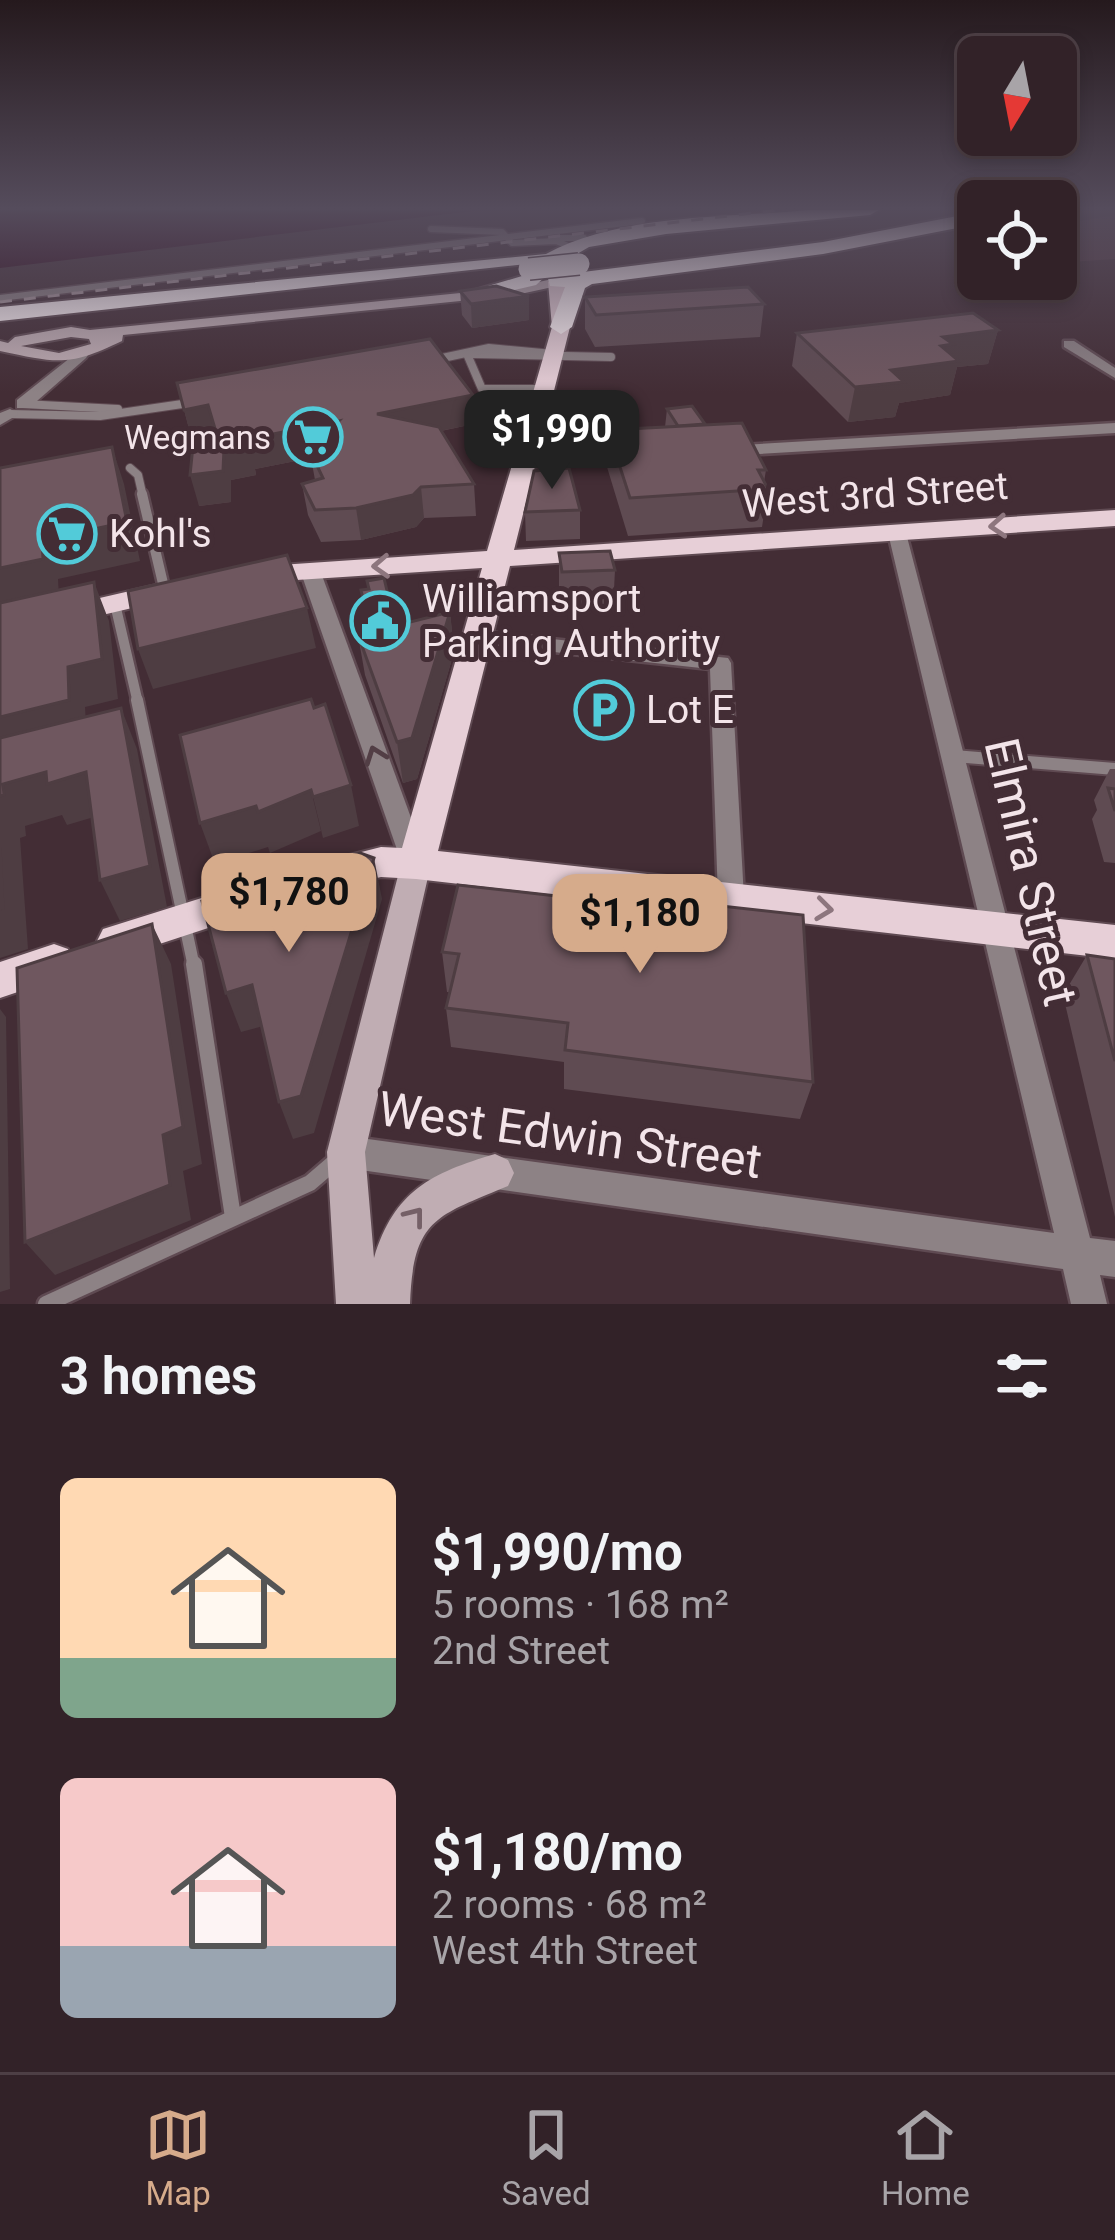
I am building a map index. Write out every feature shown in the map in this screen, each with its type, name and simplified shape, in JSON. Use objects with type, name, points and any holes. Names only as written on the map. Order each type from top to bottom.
[{"type":"highway","points":[[0,314],[452,271]]},
{"type":"highway","points":[[0,328],[91,332],[484,271]]},
{"type":"highway","points":[[472,294],[549,271]]},
{"type":"highway","points":[[557,271],[557,282]]},
{"type":"highway","points":[[557,282],[567,271]]},
{"type":"highway","points":[[559,319],[578,271]]},
{"type":"main road","points":[[41,349],[68,332],[160,328],[557,282],[554,354],[416,865],[346,1152],[357,1304]]},
{"type":"main road","points":[[472,294],[525,298],[559,319]]},
{"type":"main road","points":[[0,345],[80,355],[91,332]]},
{"type":"main road","name":"West 3rd Street","points":[[231,578],[1115,518]]},
{"type":"main road","points":[[0,630],[202,584]]},
{"type":"main road","points":[[0,980],[288,887],[381,862],[1115,942]]},
{"type":"main road","points":[[389,1304],[389,1278],[406,1224],[433,1195],[495,1173]]},
{"type":"street","points":[[1069,344],[1115,374]]},
{"type":"street","points":[[41,349],[52,369],[51,380]]},
{"type":"street","points":[[11,413],[80,355]]},
{"type":"street","points":[[709,452],[1115,428]]},
{"type":"street","points":[[524,462],[661,454]]},
{"type":"street","name":"Elmira Street","points":[[897,533],[1089,1304]]},
{"type":"street","points":[[310,570],[416,865]]},
{"type":"street","points":[[478,638],[720,662],[730,898]]},
{"type":"street","name":"West Edwin Street","points":[[346,1152],[1115,1259]]},
{"type":"lane","points":[[0,298],[219,271]]},
{"type":"lane","points":[[469,354],[482,389],[544,389]]},
{"type":"lane","points":[[419,362],[469,354],[611,357]]},
{"type":"lane","points":[[11,413],[100,416],[206,400]]},
{"type":"lane","points":[[11,413],[163,408]]},
{"type":"lane","points":[[130,468],[138,475],[165,592]]},
{"type":"lane","points":[[115,604],[187,919],[233,1217]]},
{"type":"lane","points":[[125,742],[146,736]]},
{"type":"lane","points":[[955,756],[1115,770]]},
{"type":"lane","name":"West Edwin Street","points":[[46,1304],[310,1183],[346,1152]]},
{"type":"building","points":[[496,286],[529,296],[471,304],[460,291]]},
{"type":"building","points":[[748,287],[764,304],[596,315],[585,297]]},
{"type":"building","points":[[973,313],[998,330],[943,337],[953,344],[941,346],[959,361],[891,370],[904,382],[855,387],[797,333]]},
{"type":"building","points":[[430,339],[473,395],[377,414],[439,427],[474,484],[421,487],[413,495],[356,508],[315,510],[302,484],[323,478],[310,451],[339,421],[248,439],[249,445],[224,449],[223,471],[190,475],[194,436],[216,432],[208,405],[184,410],[177,383]]},
{"type":"building","points":[[692,406],[705,424],[678,426],[667,409]]},
{"type":"building","points":[[742,423],[766,470],[758,470],[768,489],[630,498],[608,430]]},
{"type":"building","points":[[112,447],[127,522],[42,540],[43,559],[0,568],[0,468]]},
{"type":"building","points":[[569,468],[580,510],[525,512],[534,471]]},
{"type":"building","points":[[610,551],[615,570],[562,572],[559,553]]},
{"type":"building","points":[[287,555],[307,608],[138,649],[128,591]]},
{"type":"building","points":[[384,578],[392,612],[367,616],[361,590],[369,589],[367,581]]},
{"type":"building","points":[[94,582],[102,659],[68,667],[69,700],[0,717],[0,603]]},
{"type":"building","points":[[450,612],[412,738],[397,742],[358,635]]},
{"type":"building","points":[[311,699],[314,708],[325,704],[351,785],[313,797],[311,790],[258,812],[256,806],[200,823],[180,735]]},
{"type":"building","points":[[121,708],[150,866],[100,880],[86,772],[47,784],[46,772],[3,784],[4,795],[0,796],[0,738]]},
{"type":"building","points":[[0,847],[3,908],[0,909]]},
{"type":"building","points":[[360,853],[374,858],[301,1096],[279,1102],[252,985],[226,993],[202,901]]},
{"type":"building","points":[[458,885],[566,897],[567,889],[803,915],[813,1082],[565,1050],[568,1023],[446,1008],[459,954],[442,952]]},
{"type":"building","points":[[152,924],[183,1127],[163,1135],[170,1185],[25,1242],[17,968]]},
{"type":"building","points":[[1087,955],[1115,959],[1115,1061]]},
{"type":"railway","points":[[0,302],[264,271]]},
{"type":"place","name":"Wegmans","points":[[313,437]]},
{"type":"place","name":"Kohl's","points":[[67,534]]},
{"type":"place","name":"Williamsport Parking Authority","points":[[380,621]]},
{"type":"place","name":"Lot E","points":[[604,710]]}]
